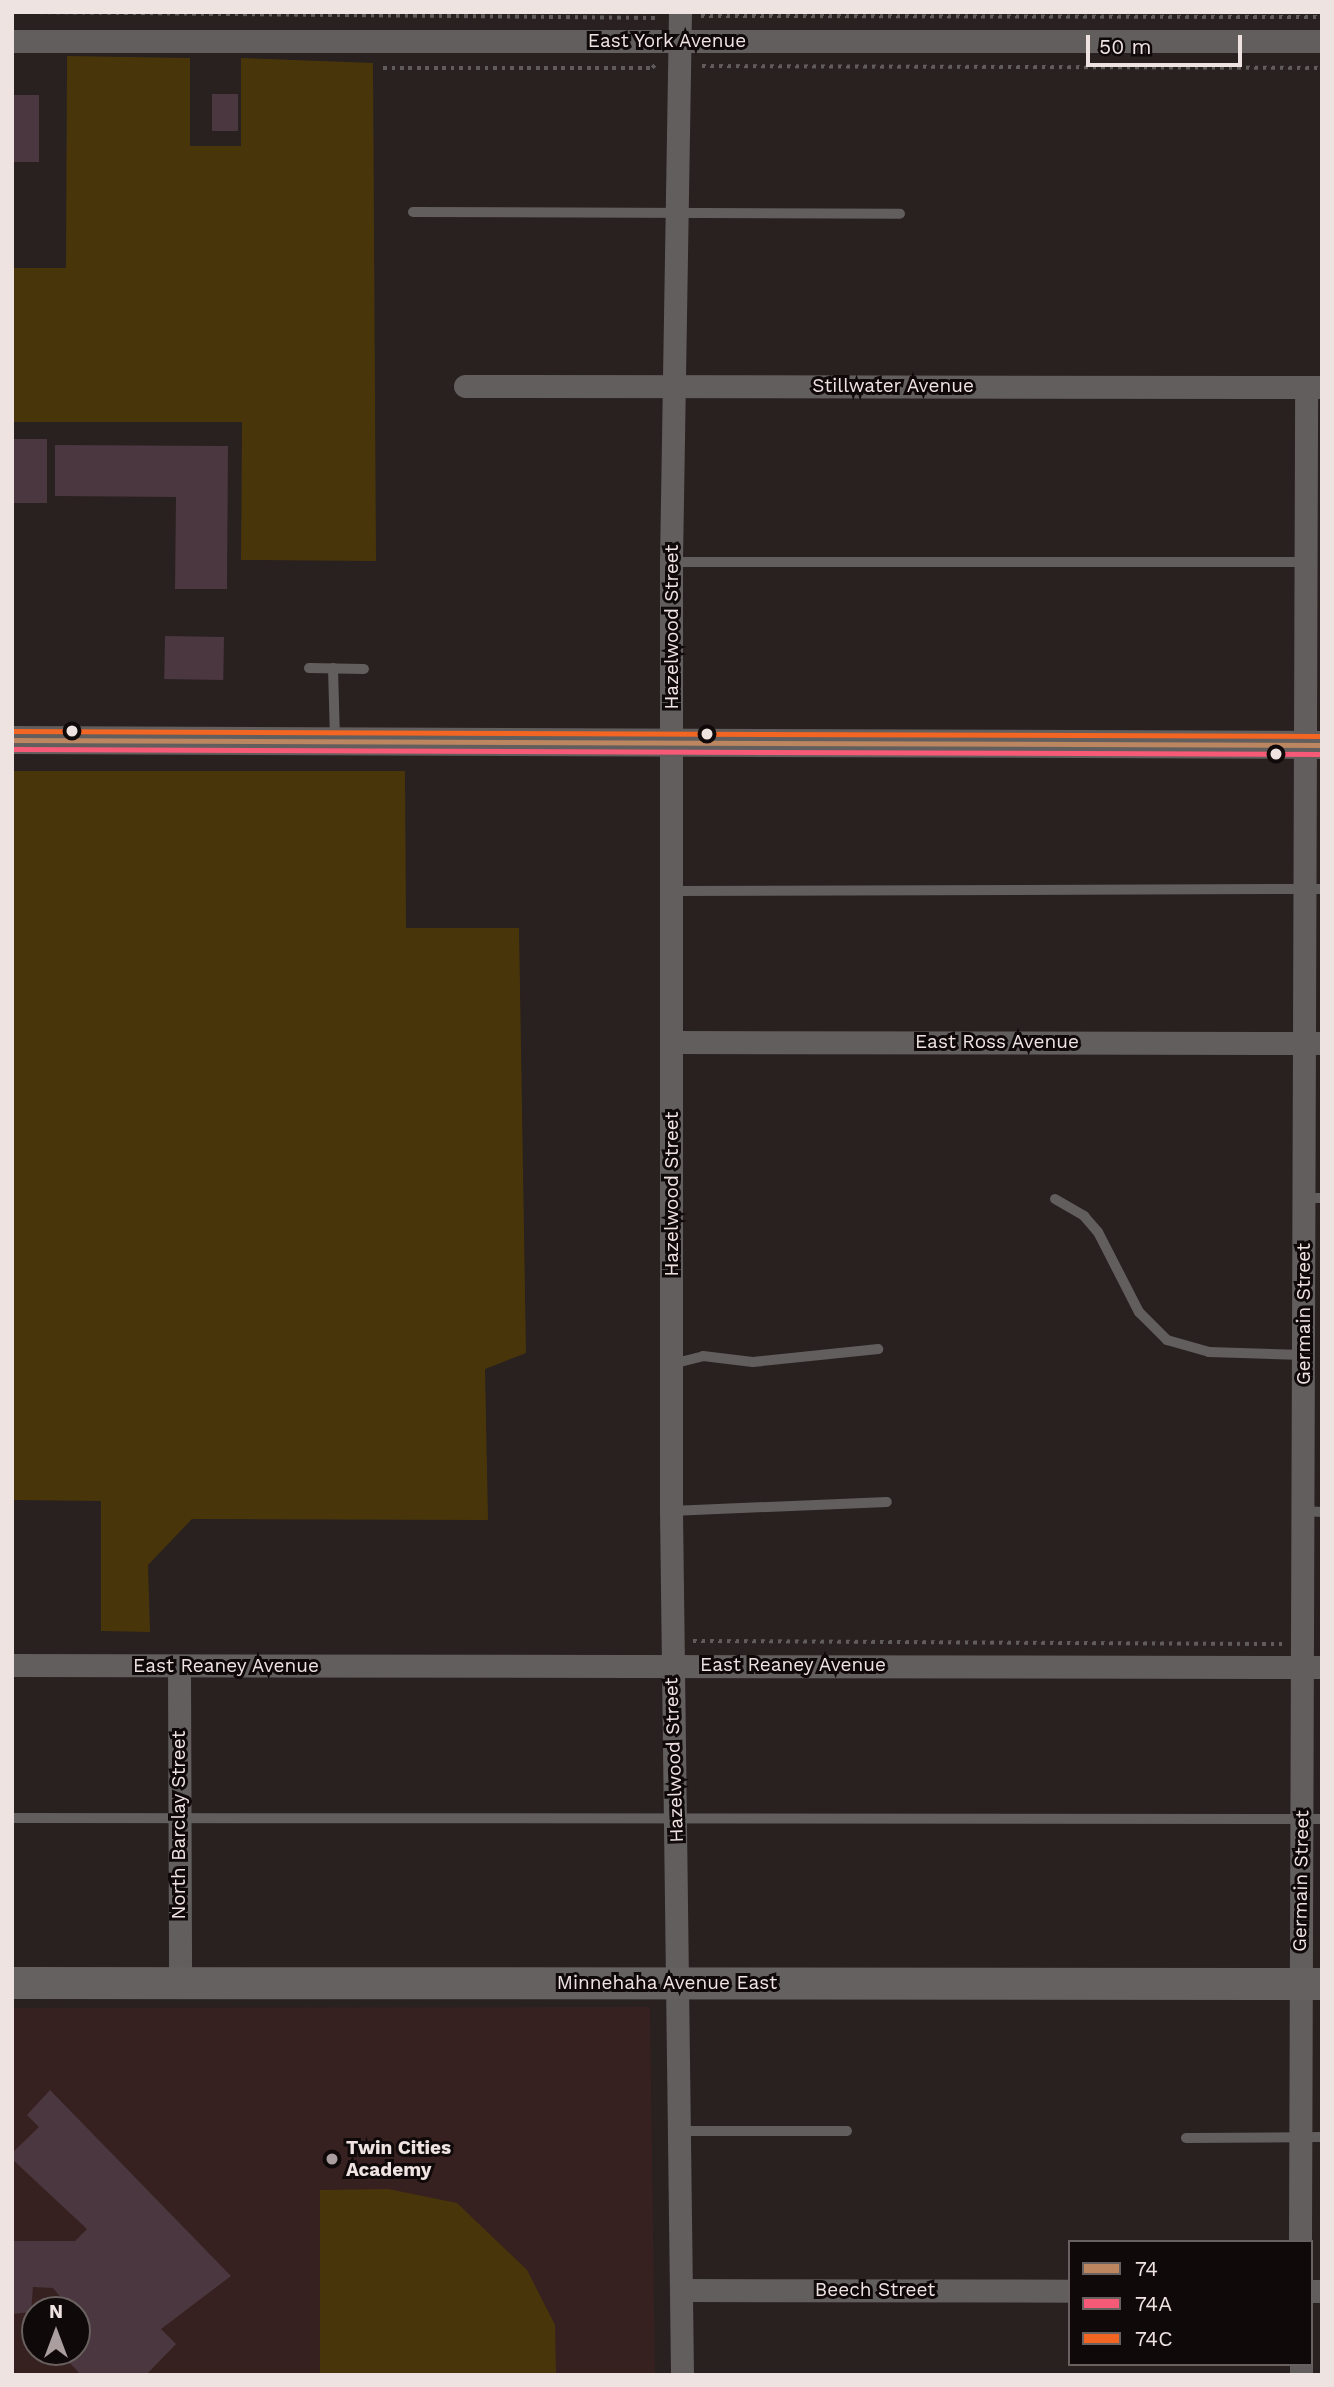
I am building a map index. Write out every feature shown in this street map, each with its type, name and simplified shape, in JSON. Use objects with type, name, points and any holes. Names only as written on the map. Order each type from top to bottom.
[{"type":"main road","name":"Minnehaha Avenue East","points":[[12,1983],[1311,1984]]},
{"type":"street","name":"Hazelwood Street","points":[[679,16],[680,214],[671,562],[671,1664],[676,1817],[682,2375]]},
{"type":"street","name":"East York Avenue","points":[[12,41],[1322,41]]},
{"type":"street","name":"Stillwater Avenue","points":[[465,386],[1314,387]]},
{"type":"street","name":"Germain Street","points":[[1300,2240],[1311,2137],[1313,745],[1305,562],[1314,387]]},
{"type":"street","points":[[12,740],[1313,745]]},
{"type":"street","name":"East Ross Avenue","points":[[672,1042],[1313,1043]]},
{"type":"street","name":"East Reaney Avenue","points":[[12,1665],[1312,1667]]},
{"type":"street","name":"North Barclay Street","points":[[179,1666],[180,1983]]},
{"type":"street","name":"Beech Street","points":[[681,2290],[1068,2291]]},
{"type":"lane","points":[[412,212],[900,214]]},
{"type":"lane","points":[[671,562],[1305,562]]},
{"type":"lane","points":[[309,668],[364,669]]},
{"type":"lane","points":[[333,668],[335,741]]},
{"type":"lane","points":[[673,891],[1313,889]]},
{"type":"lane","points":[[1055,1199],[1084,1216],[1098,1232],[1139,1312],[1167,1340],[1209,1352],[1313,1355]]},
{"type":"lane","points":[[672,1364],[703,1356],[753,1362],[878,1349]]},
{"type":"lane","points":[[671,1511],[887,1502]]},
{"type":"lane","points":[[12,1830],[14,1818],[1312,1819]]},
{"type":"lane","points":[[679,2132],[847,2131]]},
{"type":"lane","points":[[1186,2138],[1311,2137]]},
{"type":"path","points":[[31,12],[1322,17]]},
{"type":"path","points":[[699,61],[703,67],[1322,68]]},
{"type":"path","points":[[383,68],[652,68],[658,62]]},
{"type":"path","points":[[692,1642],[695,1638],[1276,1641],[1283,1646]]},
{"type":"shaded area","points":[[67,56],[190,58],[190,146],[241,146],[241,58],[373,63],[376,561],[241,560],[242,422],[12,422],[12,268],[66,268]]},
{"type":"shaded area","points":[[12,771],[405,771],[406,928],[519,928],[526,1353],[485,1369],[488,1520],[192,1519],[148,1565],[150,1632],[101,1631],[101,1501],[12,1500]]},
{"type":"shaded area","name":"Twin Cities Academy","points":[[650,2007],[655,2375],[12,2375],[12,2008]]},
{"type":"shaded area","points":[[388,2189],[457,2203],[527,2270],[555,2325],[556,2375],[320,2375],[320,2190]]},
{"type":"building","points":[[212,94],[238,94],[238,131],[212,131]]},
{"type":"building","points":[[12,95],[39,95],[39,162],[12,162]]},
{"type":"building","points":[[12,439],[47,439],[47,503],[12,503]]},
{"type":"building","points":[[55,445],[228,446],[227,589],[175,589],[176,497],[55,496]]},
{"type":"building","points":[[165,636],[224,637],[223,680],[164,679]]},
{"type":"building","points":[[50,2090],[231,2276],[161,2329],[176,2344],[146,2375],[81,2375],[73,2366],[91,2366],[91,2296],[60,2296],[53,2288],[33,2287],[32,2296],[21,2296],[21,2313],[12,2314],[12,2241],[75,2241],[87,2229],[12,2159],[12,2153],[39,2127],[27,2115]]},
{"type":"transit line","name":"74C","points":[[12,731],[1322,736]]},
{"type":"transit line","name":"74","points":[[12,740],[1322,745]]},
{"type":"transit line","name":"74A","points":[[12,749],[1322,754]]},
{"type":"place","name":"Twin Cities Academy","points":[[332,2159]]}]
